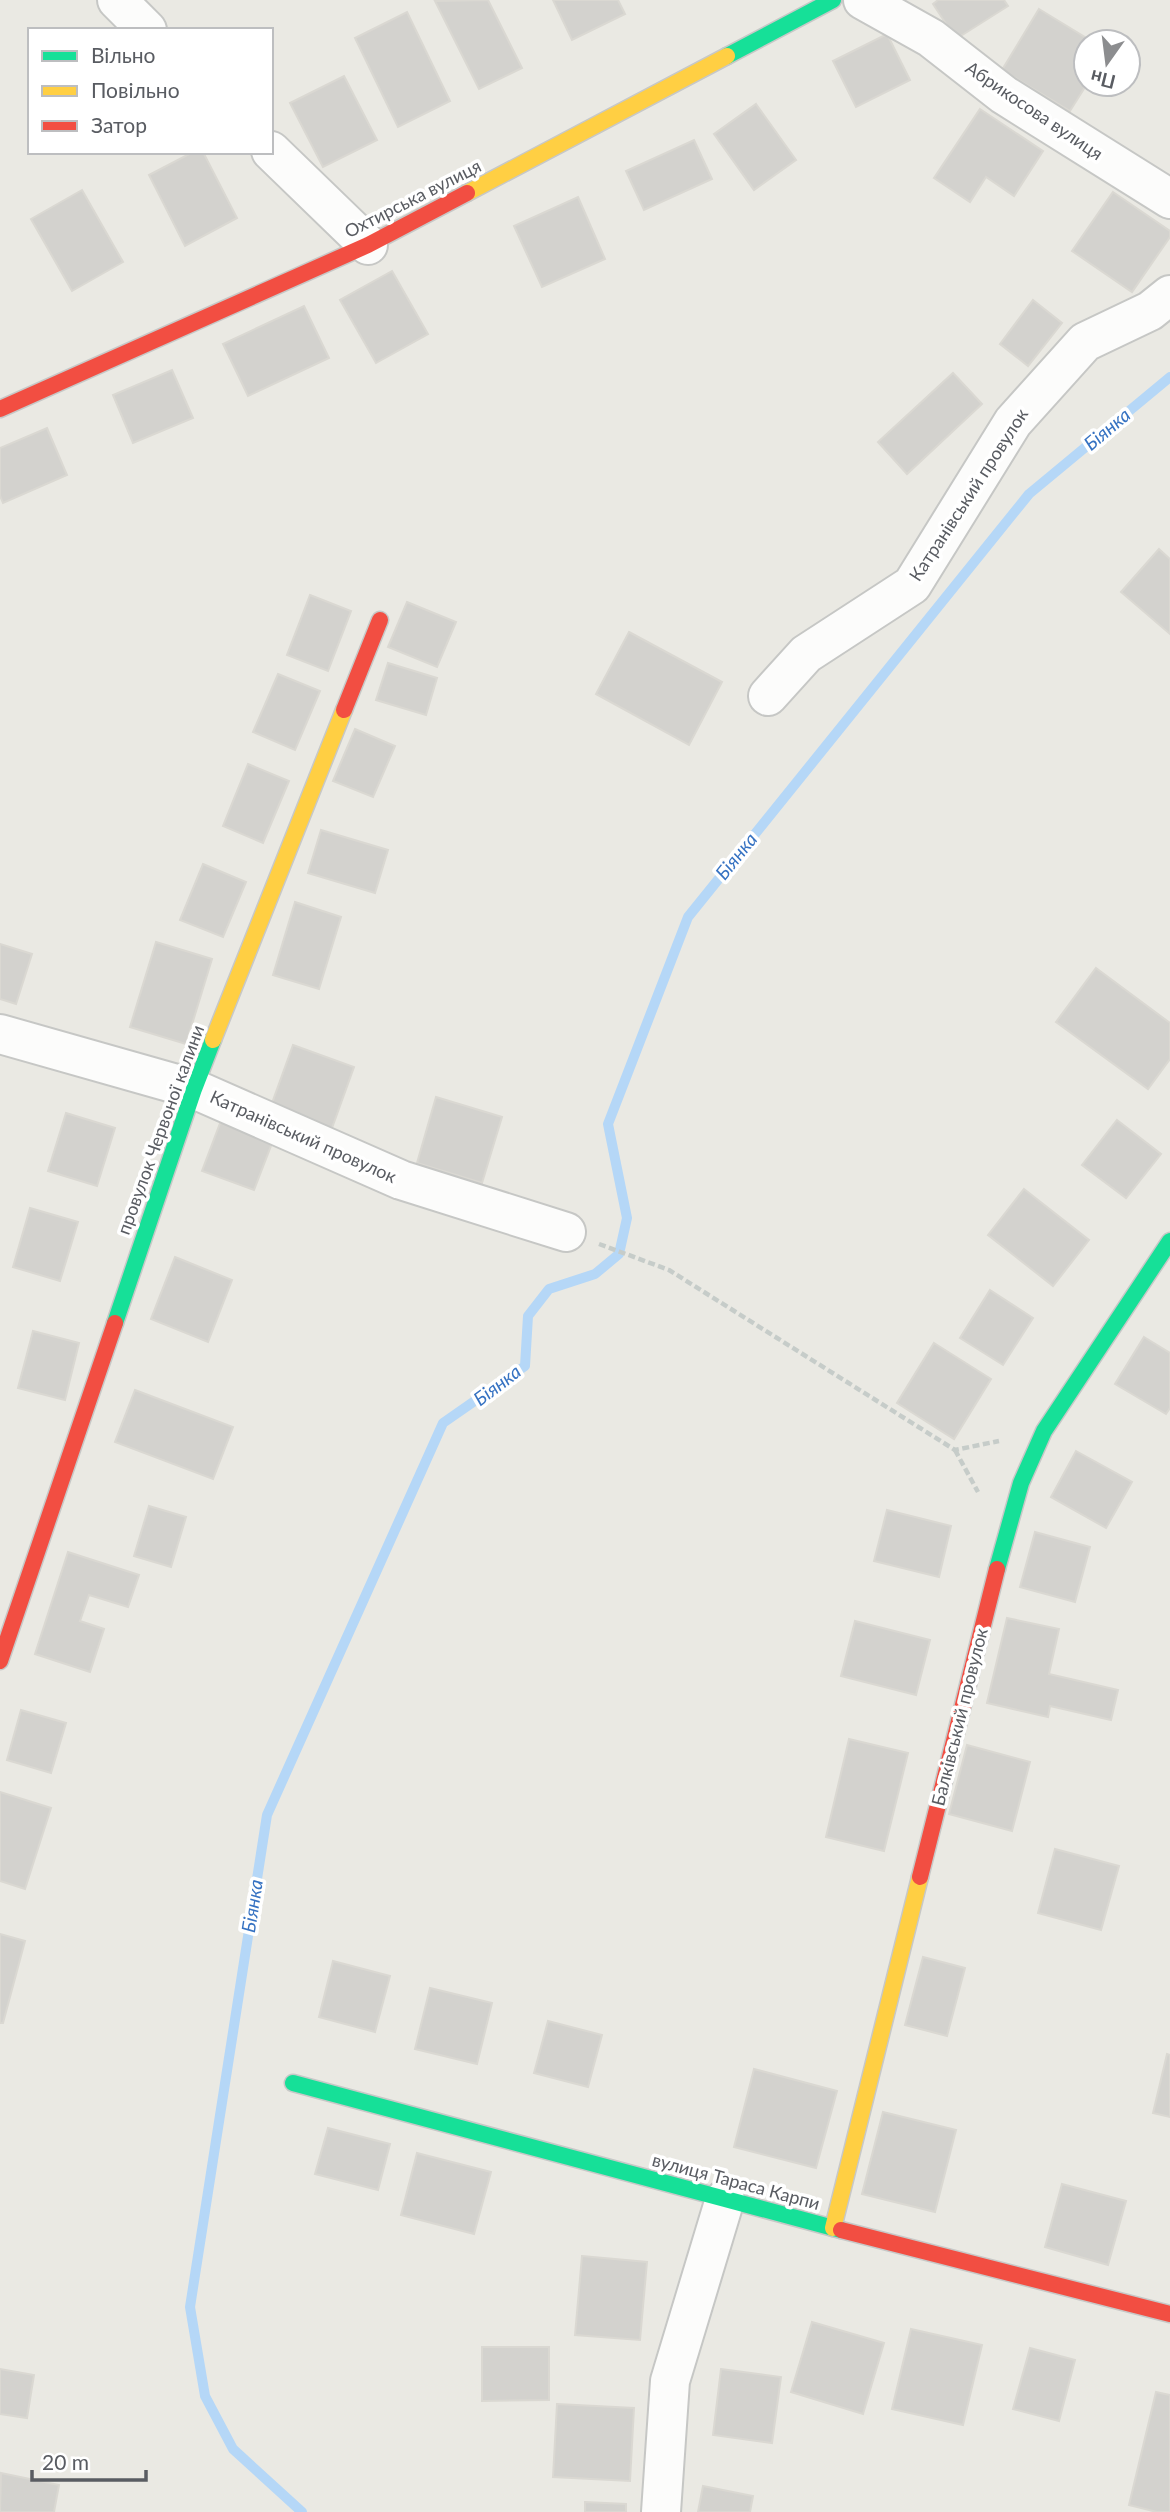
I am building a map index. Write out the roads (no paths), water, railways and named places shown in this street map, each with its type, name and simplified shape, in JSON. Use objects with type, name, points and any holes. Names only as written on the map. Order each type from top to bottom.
[{"type":"street","points":[[117,0],[145,28]]},
{"type":"street","name":"Охтирська вулиця","points":[[0,409],[368,245],[833,0]]},
{"type":"street","name":"Абрикосова вулиця","points":[[863,0],[931,38],[1004,95],[1170,199]]},
{"type":"street","points":[[273,153],[368,245]]},
{"type":"street","name":"Катранівський провулок","points":[[768,696],[806,654],[912,585],[1013,422],[1085,342],[1150,310],[1170,295]]},
{"type":"street","name":"провулок Червоної калини","points":[[0,1661],[194,1089],[380,620]]},
{"type":"street","name":"Катранівський провулок","points":[[0,1034],[194,1089],[401,1180],[566,1232]]},
{"type":"street","name":"Балківський провулок","points":[[833,2228],[1004,1541],[1021,1483],[1044,1431],[1170,1241]]},
{"type":"street","name":"вулиця Тараса Карпи","points":[[293,2083],[833,2228],[1170,2314]]},
{"type":"street","points":[[661,2512],[670,2381],[724,2199]]},
{"type":"waterway","name":"Біянка","points":[[302,2512],[233,2449],[205,2396],[190,2307],[267,1815],[443,1423],[525,1366],[528,1316],[549,1289],[595,1274],[619,1254],[627,1218],[608,1124],[688,917],[1029,494],[1170,377]]}]
